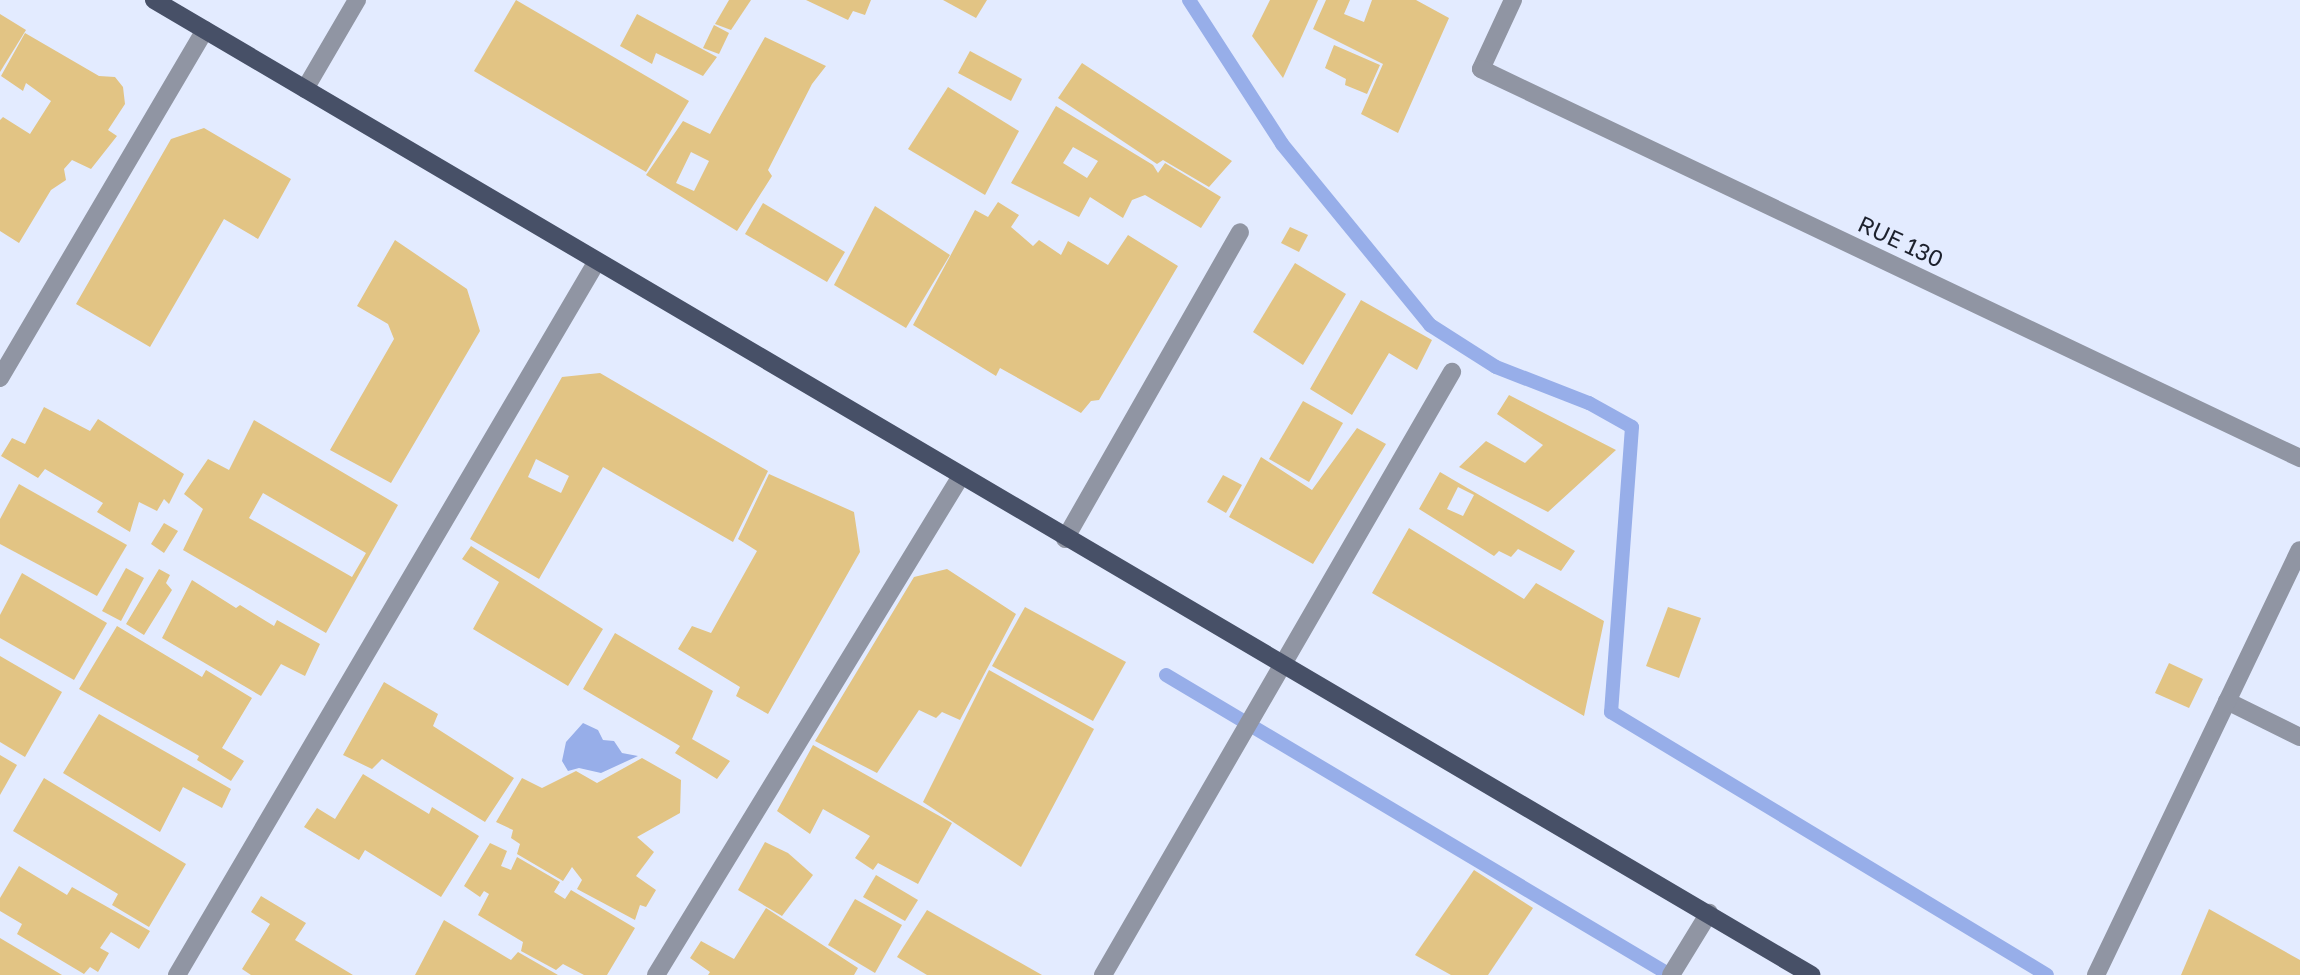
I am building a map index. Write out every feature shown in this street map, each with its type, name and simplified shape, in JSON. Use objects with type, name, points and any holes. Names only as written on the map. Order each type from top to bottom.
[{"type":"main road","points":[[154,0],[961,475],[1065,539],[1811,975]]},
{"type":"street","points":[[305,89],[357,0]]},
{"type":"street","name":"RUE 130","points":[[1513,0],[1480,69],[2300,458]]},
{"type":"street","points":[[0,378],[205,30]]},
{"type":"street","points":[[1065,539],[1240,232]]},
{"type":"street","points":[[177,975],[597,261]]},
{"type":"street","points":[[1103,975],[1452,372]]},
{"type":"street","points":[[656,975],[961,475]]},
{"type":"street","points":[[2096,975],[2300,550]]},
{"type":"street","points":[[2227,701],[2300,737]]},
{"type":"street","points":[[1671,975],[1709,913]]},
{"type":"water","points":[[583,723],[598,730],[603,740],[614,741],[622,753],[638,756],[601,773],[579,768],[568,771],[562,761],[566,742]]},
{"type":"building","points":[[516,0],[689,101],[646,172],[474,71]]},
{"type":"building","points":[[729,0],[751,0],[731,30],[715,24]]},
{"type":"building","points":[[806,0],[871,0],[865,15],[853,11],[848,20]]},
{"type":"building","points":[[943,0],[987,0],[976,18]]},
{"type":"building","points":[[1270,0],[1318,0],[1283,78],[1252,36]]},
{"type":"building","points":[[1326,0],[1350,0],[1344,14],[1364,22],[1372,0],[1416,0],[1449,18],[1398,133],[1361,114],[1383,64],[1313,29]]},
{"type":"building","points":[[0,14],[26,30],[0,72]]},
{"type":"building","points":[[637,14],[717,57],[703,76],[656,53],[652,64],[620,46]]},
{"type":"building","points":[[714,25],[729,33],[719,54],[703,48]]},
{"type":"building","points":[[25,33],[99,76],[115,77],[123,87],[125,104],[108,130],[117,136],[91,169],[72,160],[64,169],[66,180],[51,190],[19,243],[0,231],[0,120],[3,117],[30,134],[51,101],[26,83],[23,91],[1,76]]},
{"type":"building","points":[[765,37],[826,66],[812,84],[768,170],[772,176],[737,231],[646,175],[683,121],[710,134]],"holes":[[[691,152],[709,161],[694,191],[676,183]]]},
{"type":"building","points":[[1334,45],[1380,65],[1367,94],[1345,85],[1346,79],[1325,68]]},
{"type":"building","points":[[970,51],[1022,79],[1011,101],[958,73]]},
{"type":"building","points":[[1082,63],[1232,161],[1209,187],[1163,160],[1157,164],[1058,98]]},
{"type":"building","points":[[948,87],[1019,131],[985,195],[908,149]]},
{"type":"building","points":[[1056,106],[1153,165],[1158,173],[1165,163],[1221,197],[1201,228],[1145,195],[1132,200],[1123,218],[1090,197],[1079,217],[1011,183]],"holes":[[[1073,147],[1098,161],[1087,178],[1063,163]]]},
{"type":"building","points":[[204,128],[291,179],[258,239],[224,219],[150,347],[76,304],[171,139]]},
{"type":"building","points":[[998,202],[1019,215],[1011,227],[1033,246],[1039,240],[1061,255],[1068,241],[1108,265],[1128,235],[1178,266],[1099,400],[1091,401],[1081,413],[1000,368],[996,376],[913,325],[975,210],[988,217]]},
{"type":"building","points":[[763,203],[845,252],[827,282],[745,234]]},
{"type":"building","points":[[875,206],[950,255],[906,328],[834,285]]},
{"type":"building","points":[[1290,227],[1308,235],[1299,252],[1281,243]]},
{"type":"building","points":[[395,240],[467,289],[480,331],[391,483],[330,450],[394,339],[388,324],[357,306]]},
{"type":"building","points":[[1295,263],[1346,294],[1303,365],[1253,332]]},
{"type":"building","points":[[1361,300],[1432,340],[1417,370],[1389,353],[1352,415],[1310,389]]},
{"type":"building","points":[[600,373],[768,471],[733,542],[603,467],[539,579],[470,539],[562,377]],"holes":[[[536,459],[569,476],[561,493],[528,477]]]},
{"type":"building","points":[[1509,395],[1616,450],[1548,512],[1459,467],[1486,441],[1525,463],[1543,445],[1497,414]]},
{"type":"building","points":[[1303,401],[1343,423],[1309,482],[1269,459]]},
{"type":"building","points":[[44,407],[90,431],[98,419],[184,474],[169,504],[164,499],[157,511],[139,502],[130,532],[97,512],[103,503],[45,469],[38,478],[1,456],[12,438],[25,444]]},
{"type":"building","points":[[254,420],[398,505],[326,633],[183,550],[203,509],[184,494],[208,459],[229,470]],"holes":[[[263,493],[366,553],[352,577],[249,518]]]},
{"type":"building","points":[[1357,428],[1386,444],[1313,564],[1229,517],[1261,457],[1312,490]]},
{"type":"building","points":[[1440,472],[1575,551],[1561,571],[1518,549],[1511,557],[1499,551],[1494,556],[1419,509]],"holes":[[[1458,487],[1474,495],[1463,516],[1447,509]]]},
{"type":"building","points":[[769,474],[854,512],[860,552],[768,714],[736,696],[740,687],[678,649],[692,626],[711,633],[757,551],[738,539]]},
{"type":"building","points":[[1223,475],[1242,485],[1226,513],[1207,502]]},
{"type":"building","points":[[19,484],[127,545],[97,596],[0,544],[0,519]]},
{"type":"building","points":[[164,523],[178,531],[164,553],[151,544]]},
{"type":"building","points":[[1409,528],[1524,599],[1536,583],[1604,621],[1584,716],[1372,593]]},
{"type":"building","points":[[471,546],[603,629],[568,686],[473,629],[499,582],[462,559]]},
{"type":"building","points":[[126,568],[144,578],[121,621],[102,611]]},
{"type":"building","points":[[159,569],[170,575],[166,583],[172,590],[144,635],[126,624]]},
{"type":"building","points":[[947,569],[1016,614],[960,720],[942,712],[936,718],[919,710],[877,773],[815,741],[914,577]]},
{"type":"building","points":[[22,573],[107,623],[74,680],[0,638],[0,615]]},
{"type":"building","points":[[192,580],[236,608],[240,605],[274,626],[277,620],[320,644],[305,676],[281,664],[261,696],[162,638]]},
{"type":"building","points":[[1025,607],[1126,662],[1093,721],[992,666]]},
{"type":"building","points":[[1668,607],[1701,618],[1679,678],[1646,666]]},
{"type":"building","points":[[117,626],[202,677],[206,670],[252,698],[222,748],[244,761],[231,781],[197,760],[199,756],[79,689]]},
{"type":"building","points":[[615,633],[713,691],[692,739],[730,761],[717,779],[675,753],[680,746],[583,689]]},
{"type":"building","points":[[0,656],[62,692],[25,757],[0,742]]},
{"type":"building","points":[[2169,663],[2203,679],[2189,708],[2155,693]]},
{"type":"building","points":[[989,670],[1094,729],[1021,867],[923,802]]},
{"type":"building","points":[[384,682],[438,714],[433,726],[514,778],[485,822],[382,759],[372,769],[343,755]]},
{"type":"building","points":[[99,714],[231,789],[222,808],[183,787],[160,832],[63,773]]},
{"type":"building","points":[[813,745],[952,823],[918,884],[878,863],[873,870],[855,858],[870,836],[823,809],[810,834],[777,811]]},
{"type":"building","points":[[0,755],[17,765],[0,795]]},
{"type":"building","points":[[642,758],[681,780],[680,813],[637,837],[654,852],[636,876],[656,890],[646,907],[640,905],[635,920],[577,889],[582,880],[572,867],[563,881],[517,854],[520,844],[511,838],[513,830],[496,822],[522,778],[542,788],[576,771],[597,783]]},
{"type":"building","points":[[363,774],[429,814],[432,807],[479,836],[441,897],[365,850],[359,860],[304,827],[317,808],[335,819]]},
{"type":"building","points":[[44,778],[186,864],[149,927],[112,905],[118,894],[13,831]]},
{"type":"building","points":[[765,842],[788,853],[813,875],[782,916],[738,890]]},
{"type":"building","points":[[490,843],[507,851],[501,866],[511,870],[517,857],[560,882],[554,892],[565,899],[571,890],[635,928],[607,975],[584,975],[563,964],[556,970],[521,951],[523,942],[478,915],[489,894],[484,891],[480,897],[464,886]]},
{"type":"building","points":[[19,866],[67,895],[72,887],[150,931],[139,949],[111,932],[100,948],[109,953],[98,972],[90,967],[84,974],[17,934],[22,924],[0,911],[0,898]]},
{"type":"building","points":[[1474,870],[1533,908],[1488,975],[1451,975],[1415,955]]},
{"type":"building","points":[[876,875],[918,900],[905,921],[863,897]]},
{"type":"building","points":[[261,896],[306,923],[295,940],[353,975],[251,975],[242,969],[270,924],[251,912]]},
{"type":"building","points":[[855,899],[902,925],[875,973],[828,945]]},
{"type":"building","points":[[766,908],[858,968],[854,975],[708,975],[710,972],[690,958],[701,941],[734,959]]},
{"type":"building","points":[[2209,909],[2300,960],[2300,975],[2181,975]]},
{"type":"building","points":[[927,910],[1042,975],[927,975],[897,957]]},
{"type":"building","points":[[444,920],[511,960],[518,952],[558,975],[415,975]]},
{"type":"building","points":[[0,938],[62,975],[0,975]]},
{"type":"waterway","points":[[1189,0],[1282,144],[1430,325],[1496,367],[1589,403],[1632,427],[1611,712],[2047,975]]},
{"type":"waterway","points":[[1166,675],[1670,975]]}]
